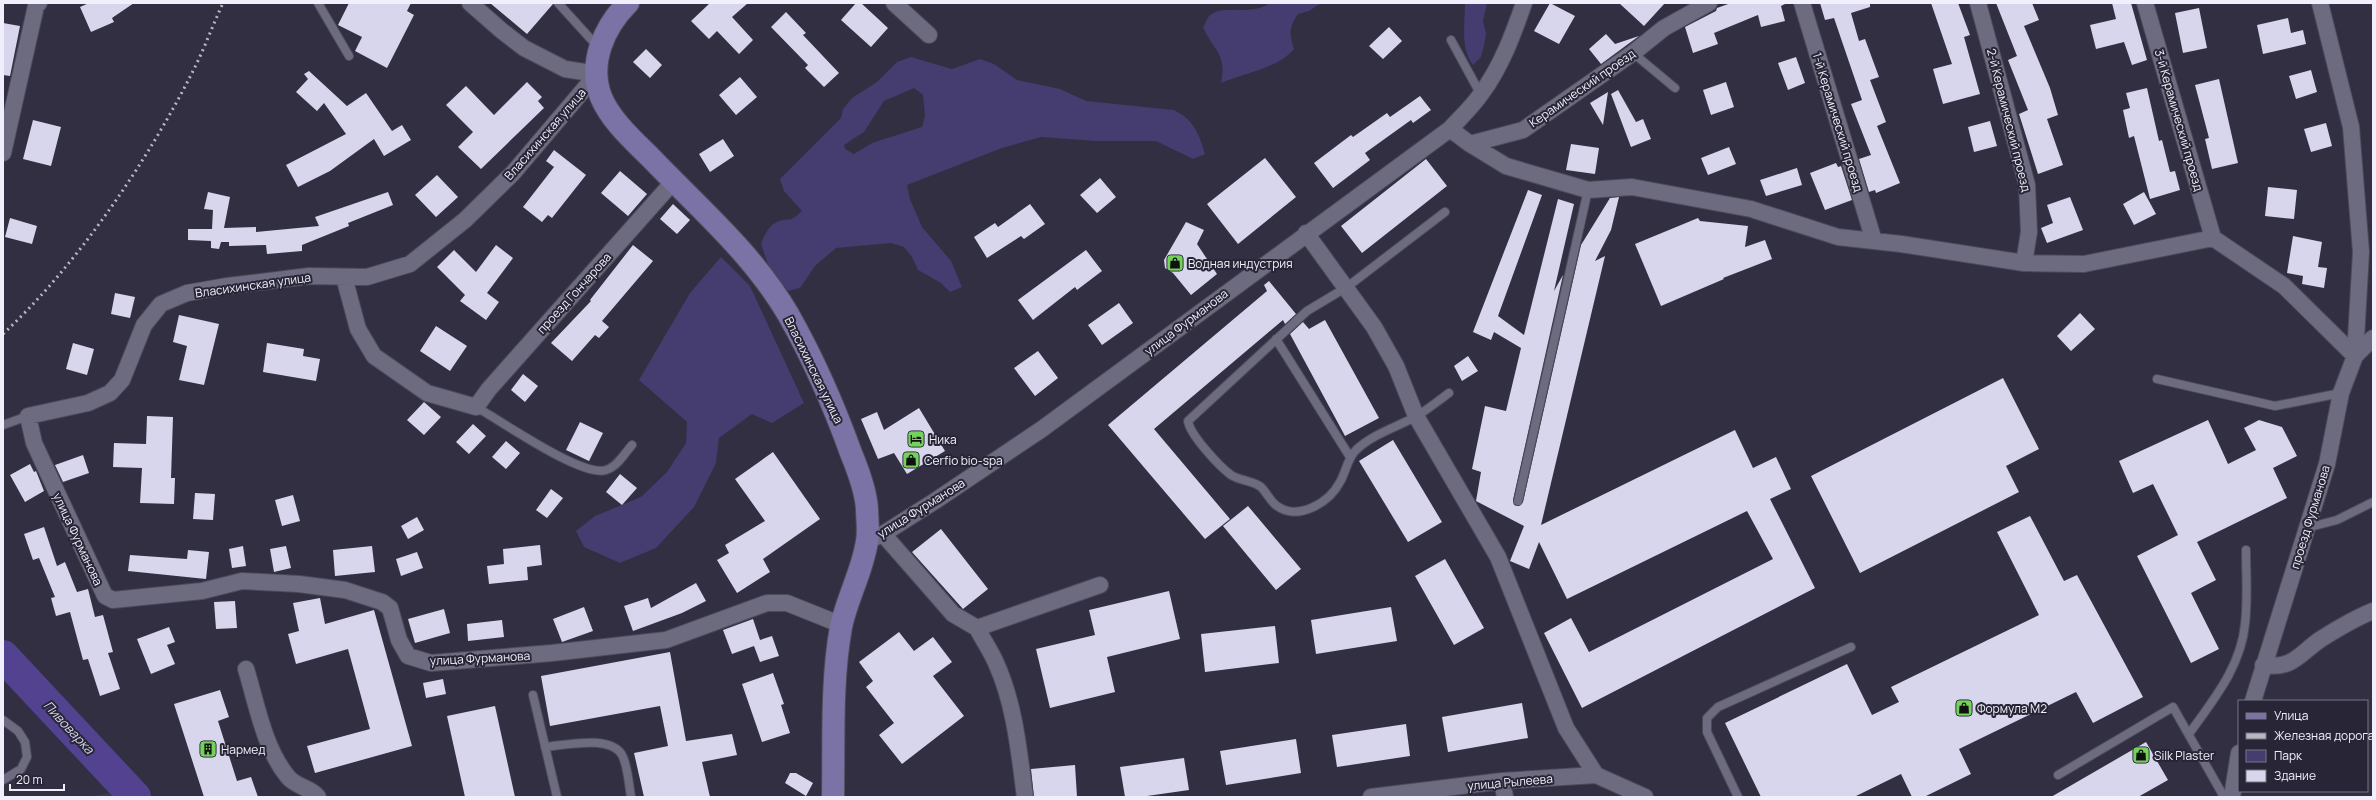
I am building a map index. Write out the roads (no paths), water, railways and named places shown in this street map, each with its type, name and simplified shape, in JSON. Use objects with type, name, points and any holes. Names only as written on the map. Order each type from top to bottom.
[{"type":"street","points":[[3,153],[36,6],[39,3]]},
{"type":"street","points":[[470,3],[524,48],[565,69],[597,74]]},
{"type":"street","name":"Власихинская улица","points":[[628,3],[607,30],[599,48],[597,74],[601,96],[610,113],[673,182],[738,244],[762,274],[787,314],[808,353],[838,420],[857,468],[875,537]]},
{"type":"street","points":[[894,3],[929,35]]},
{"type":"street","name":"улица Фурманова","points":[[833,797],[837,658],[842,625],[875,537],[1042,429],[1306,233],[1450,129],[1481,95],[1510,43],[1524,3]]},
{"type":"street","name":"Керамический проезд","points":[[1470,144],[1523,130],[1632,53],[1664,28],[1709,3]]},
{"type":"street","name":"1-й Керамический проезд","points":[[1802,3],[1874,241]]},
{"type":"street","name":"2-й Керамический проезд","points":[[1978,3],[2027,185],[2029,232],[2024,263]]},
{"type":"street","name":"3-й Керамический проезд","points":[[2146,3],[2213,238]]},
{"type":"street","points":[[2320,3],[2351,127],[2361,252],[2355,356]]},
{"type":"street","name":"Власихинская улица","points":[[28,416],[88,403],[110,393],[122,380],[144,325],[161,304],[187,293],[227,286],[309,276],[367,277],[410,264],[464,220],[513,173],[597,74]]},
{"type":"street","points":[[1450,129],[1470,144],[1506,166],[1588,190],[1632,186],[1751,210],[1838,237],[2024,263],[2084,264],[2213,238],[2284,286],[2355,356]]},
{"type":"street","name":"проезд Гончарова","points":[[476,407],[489,389],[673,182]]},
{"type":"street","points":[[1306,233],[1347,287],[1374,327],[1396,366],[1416,416],[1498,557],[1566,728],[1596,775]]},
{"type":"street","points":[[344,277],[358,329],[374,356],[427,393],[476,407]]},
{"type":"street","name":"проезд Фурманова","points":[[2253,700],[2327,464],[2341,393],[2355,356],[2373,338]]},
{"type":"street","name":"улица Фурманова","points":[[28,416],[34,443],[105,596],[113,600],[202,591],[242,581],[299,584],[345,590],[382,602],[390,608],[399,640],[408,656],[431,663],[552,653],[666,640],[767,603],[787,603],[842,625]]},
{"type":"street","points":[[875,537],[953,614],[977,628],[996,663],[1009,701],[1018,736],[1025,797]]},
{"type":"street","points":[[977,628],[1100,585]]},
{"type":"street","points":[[2263,665],[2272,666],[2282,664],[2301,657],[2319,640],[2359,617],[2373,611]]},
{"type":"street","points":[[246,669],[269,744],[278,765],[291,781],[307,788],[318,797]]},
{"type":"street","points":[[2232,797],[2238,759]]},
{"type":"street","name":"улица Рылеева","points":[[1371,797],[1502,781],[1596,775],[1645,797]]},
{"type":"street","points":[[1502,781],[1505,797]]},
{"type":"lane","points":[[318,3],[349,56]]},
{"type":"lane","points":[[558,3],[599,48]]},
{"type":"lane","points":[[1451,40],[1481,95]]},
{"type":"lane","points":[[1632,53],[1675,88]]},
{"type":"lane","points":[[1518,501],[1588,190]]},
{"type":"lane","points":[[1445,212],[1347,287],[1307,311],[1188,420],[1195,437],[1228,473],[1237,480],[1248,481],[1260,487],[1276,505],[1288,512],[1301,512],[1321,503],[1340,483],[1350,457],[1357,450],[1376,436],[1416,416],[1449,393]]},
{"type":"lane","points":[[1276,340],[1350,457]]},
{"type":"lane","points":[[2157,379],[2275,406],[2341,393]]},
{"type":"lane","points":[[476,407],[548,451],[596,471],[605,471],[612,468],[632,445]]},
{"type":"lane","points":[[3,425],[28,416]]},
{"type":"lane","points":[[2306,528],[2338,520],[2373,502]]},
{"type":"lane","points":[[2189,734],[2226,682],[2238,656],[2245,625],[2246,550]]},
{"type":"lane","points":[[1738,797],[1707,732],[1706,718],[1718,707],[1850,647]]},
{"type":"lane","points":[[533,695],[557,797]]},
{"type":"lane","points":[[2058,775],[2173,707],[2224,797]]},
{"type":"lane","points":[[3,720],[18,731],[25,742],[27,756],[21,768],[3,780]]},
{"type":"lane","points":[[545,747],[604,742],[615,747],[623,757],[631,797]]},
{"type":"waterway","name":"Пивоварка","points":[[3,656],[135,797]]},
{"type":"railway","points":[[3,334],[57,277],[108,212],[131,178],[153,144],[191,75],[223,3]]},
{"type":"place","name":"Водная индустрия","points":[[1175,263]]},
{"type":"place","name":"Ника","points":[[916,439]]},
{"type":"place","name":"Cerfio bio-spa","points":[[911,460]]},
{"type":"place","name":"Формула М2","points":[[1964,708]]},
{"type":"place","name":"Нармед","points":[[208,749]]},
{"type":"place","name":"Silk Plaster","points":[[2141,755]]}]
